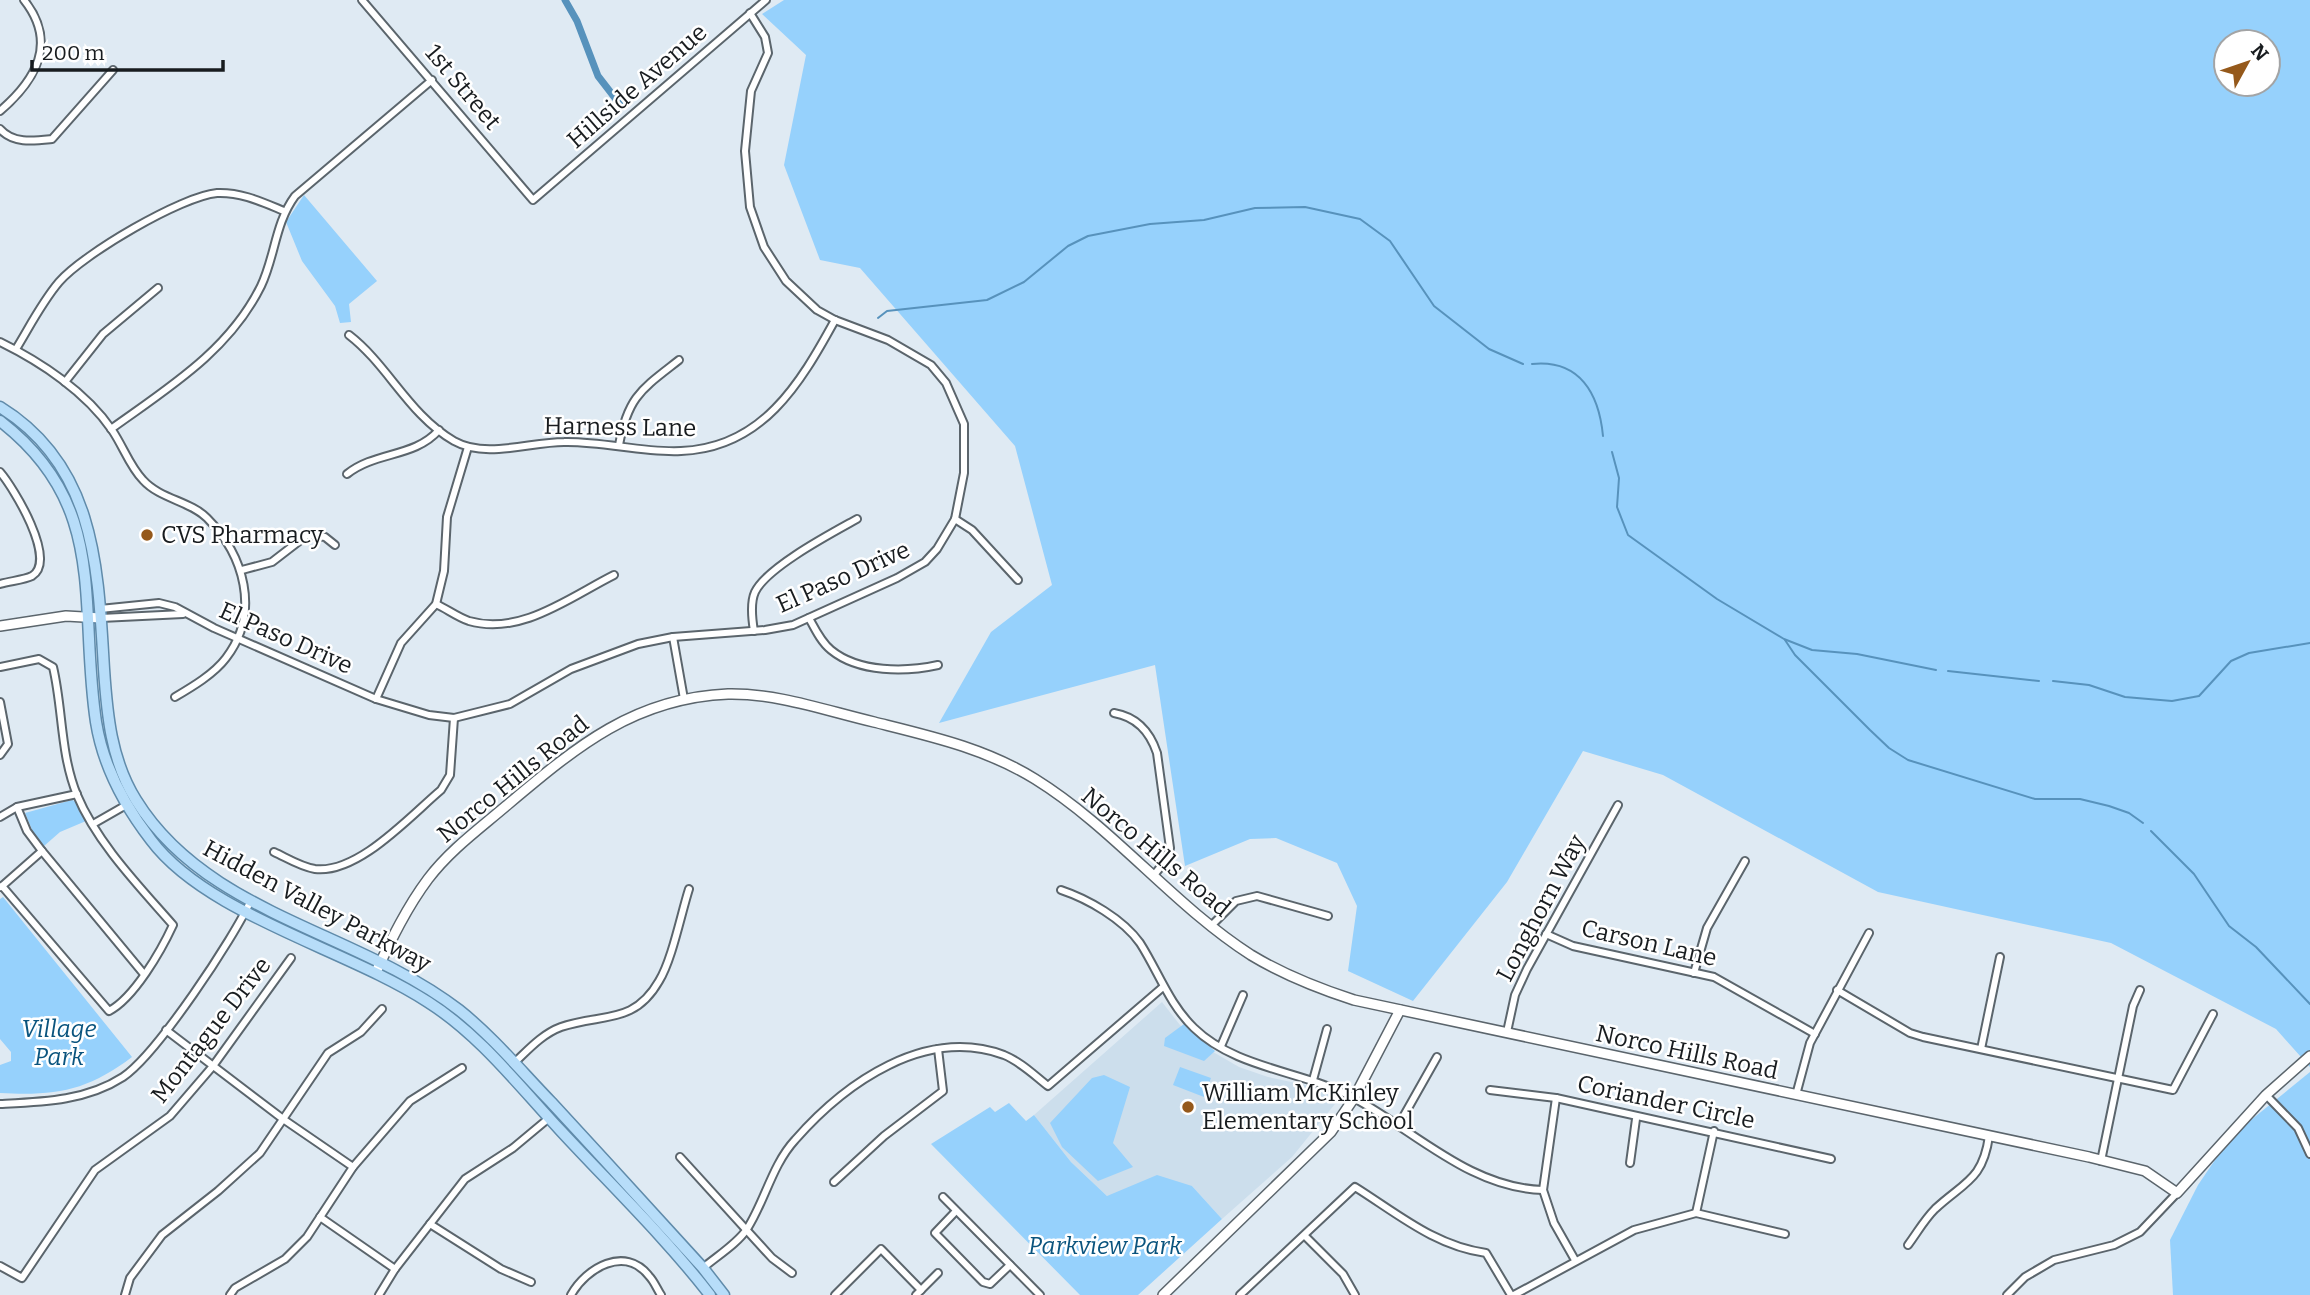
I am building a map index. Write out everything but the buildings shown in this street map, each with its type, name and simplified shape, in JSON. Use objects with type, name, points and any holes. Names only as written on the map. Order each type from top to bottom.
[{"type":"main road","name":"Hidden Valley Parkway","points":[[0,407],[29,428],[74,489],[85,513],[94,547],[108,720],[131,803],[187,861],[251,900],[378,967],[452,1018],[660,1237],[710,1295]]},
{"type":"main road","name":"Hidden Valley Parkway","points":[[0,421],[21,437],[39,457],[58,483],[74,517],[82,549],[96,722],[108,767],[152,842],[180,870],[246,911],[417,981],[461,1012],[514,1063],[703,1268],[724,1295]]},
{"type":"main road","points":[[660,1237],[669,1240],[693,1265],[703,1268],[704,1279],[716,1295]]},
{"type":"street","points":[[0,111],[29,83],[39,63],[38,24],[24,0]]},
{"type":"street","name":"1st Street","points":[[362,0],[533,200]]},
{"type":"street","name":"Hillside Avenue","points":[[533,200],[766,0]]},
{"type":"street","name":"El Paso Drive","points":[[101,614],[185,614],[376,699],[429,715],[454,718],[510,704],[571,669],[604,655],[673,637],[793,625],[912,570],[937,549],[955,519],[966,449],[964,424],[946,383],[931,365],[912,353],[817,310],[786,281],[754,227],[746,187],[745,150],[751,91],[768,53],[765,37],[751,13]]},
{"type":"street","points":[[0,129],[6,136],[29,142],[52,139],[113,70]]},
{"type":"street","points":[[111,429],[196,367],[234,329],[262,283],[284,211],[302,190],[432,80]]},
{"type":"street","points":[[16,349],[46,298],[74,267],[116,240],[183,204],[205,195],[229,193],[284,211]]},
{"type":"street","points":[[65,382],[103,334],[158,288]]},
{"type":"street","name":"Harness Lane","points":[[349,335],[361,344],[398,391],[439,430],[468,447],[487,449],[562,442],[659,450],[705,448],[730,440],[752,428],[791,394],[835,320]]},
{"type":"street","points":[[0,342],[16,349],[65,382],[111,429],[144,481],[205,516],[233,549],[242,570],[246,609],[236,638],[226,657],[175,697]]},
{"type":"street","points":[[619,445],[627,409],[636,396],[679,360]]},
{"type":"street","points":[[347,474],[365,462],[423,446],[439,430]]},
{"type":"street","points":[[376,699],[401,643],[436,604],[444,571],[447,517],[468,447]]},
{"type":"street","points":[[0,472],[28,516],[36,538],[39,568],[33,575],[0,584]]},
{"type":"street","points":[[754,631],[753,599],[759,587],[806,548],[857,519]]},
{"type":"street","points":[[955,519],[972,530],[1018,580]]},
{"type":"street","points":[[242,570],[272,562],[307,535],[325,537],[335,545]]},
{"type":"street","points":[[436,604],[466,620],[507,624],[532,617],[614,575]]},
{"type":"street","points":[[0,626],[101,614]]},
{"type":"street","points":[[809,618],[823,643],[848,660],[893,669],[914,670],[938,665]]},
{"type":"street","points":[[673,637],[684,699]]},
{"type":"street","points":[[0,667],[39,659],[48,662],[55,676],[61,733],[77,794],[93,824],[173,925],[162,948],[120,1005],[110,1011],[1,887],[42,851]]},
{"type":"street","name":"Norco Hills Road","points":[[378,967],[419,891],[458,846],[572,750],[624,718],[684,699],[730,694],[760,696],[974,748],[1011,765],[1059,795],[1212,925],[1249,953],[1310,986],[1401,1010],[2145,1171],[2177,1193]]},
{"type":"street","points":[[0,702],[8,744],[0,755]]},
{"type":"street","points":[[1114,713],[1140,724],[1152,738],[1157,753],[1170,848],[1167,859],[1154,876]]},
{"type":"street","points":[[274,852],[312,869],[329,870],[353,863],[441,790],[450,775],[454,718]]},
{"type":"street","points":[[0,817],[17,807],[77,794]]},
{"type":"street","points":[[93,824],[131,803]]},
{"type":"street","name":"Longhorn Way","points":[[1507,1032],[1515,995],[1618,805]]},
{"type":"street","points":[[17,807],[27,831],[42,851],[143,973]]},
{"type":"street","points":[[1694,973],[1707,928],[1745,861]]},
{"type":"street","points":[[514,1063],[542,1037],[560,1028],[623,1015],[644,1002],[660,980],[689,889]]},
{"type":"street","points":[[1061,890],[1086,900],[1139,941],[1163,987],[1194,1029],[1221,1046],[1266,1069],[1313,1080],[1354,1098],[1484,1177],[1522,1189],[1543,1189]]},
{"type":"street","points":[[1212,925],[1236,901],[1257,896],[1328,916]]},
{"type":"street","points":[[0,1104],[46,1104],[68,1099],[124,1076],[166,1030],[231,938],[251,900]]},
{"type":"street","points":[[1796,1095],[1802,1063],[1815,1034],[1869,933]]},
{"type":"street","name":"Carson Lane","points":[[1546,934],[1573,946],[1726,982],[1815,1034]]},
{"type":"street","points":[[1980,1049],[2000,957]]},
{"type":"street","name":"Montague Drive","points":[[0,1266],[22,1278],[95,1170],[170,1116],[213,1066],[291,958]]},
{"type":"street","points":[[703,1268],[746,1230],[793,1141],[837,1101],[880,1070],[904,1056],[939,1049],[969,1048],[1003,1055],[1021,1064],[1048,1086],[1163,987]]},
{"type":"street","points":[[1837,990],[1910,1033],[2173,1090],[2213,1014]]},
{"type":"street","points":[[2101,1161],[2140,990]]},
{"type":"street","points":[[1221,1046],[1243,995]]},
{"type":"street","points":[[125,1295],[130,1278],[162,1235],[260,1153],[328,1053],[361,1032],[382,1009]]},
{"type":"street","points":[[1165,1294],[1331,1132],[1354,1098],[1401,1010]]},
{"type":"street","points":[[1313,1080],[1326,1029]]},
{"type":"street","points":[[166,1030],[283,1119],[353,1167]]},
{"type":"street","points":[[834,1182],[884,1136],[943,1091],[939,1049]]},
{"type":"street","points":[[2007,1295],[2025,1277],[2054,1260],[2114,1245],[2140,1232],[2266,1095],[2310,1056]]},
{"type":"street","points":[[1398,1126],[1437,1057]]},
{"type":"street","points":[[230,1295],[235,1288],[285,1259],[320,1217],[353,1167],[411,1101],[462,1068]]},
{"type":"street","name":"Coriander Circle","points":[[1490,1090],[1556,1098],[1636,1119],[1714,1131],[1831,1159]]},
{"type":"street","points":[[2266,1095],[2298,1128],[2310,1154]]},
{"type":"street","points":[[1556,1098],[1543,1189],[1554,1223],[1575,1260]]},
{"type":"street","points":[[379,1295],[395,1269],[465,1179],[529,1136],[549,1118]]},
{"type":"street","points":[[1630,1163],[1636,1119]]},
{"type":"street","points":[[1696,1213],[1714,1131]]},
{"type":"street","points":[[1908,1245],[1926,1219],[1975,1177],[1983,1163],[1989,1136]]},
{"type":"street","points":[[680,1157],[772,1258],[792,1273]]},
{"type":"street","points":[[1240,1295],[1355,1187],[1430,1237],[1453,1247],[1486,1252],[1512,1295],[1634,1230],[1696,1213],[1785,1234]]},
{"type":"street","points":[[943,1197],[1040,1295]]},
{"type":"street","points":[[956,1211],[935,1233],[983,1282],[990,1284],[1010,1265]]},
{"type":"street","points":[[320,1217],[395,1269]]},
{"type":"street","points":[[430,1224],[501,1269],[531,1282]]},
{"type":"street","points":[[1305,1236],[1343,1274],[1355,1295]]},
{"type":"street","points":[[835,1295],[881,1249],[918,1292],[938,1273]]},
{"type":"street","points":[[571,1295],[593,1270],[613,1261],[626,1261],[649,1275],[661,1295]]},
{"type":"shaded area","name":"William McKinley Elementary School","points":[[1162,1002],[1180,1025],[1208,1049],[1239,1067],[1268,1077],[1310,1086],[1339,1099],[1292,1157],[1222,1219],[1192,1186],[1107,1196],[1071,1162],[1034,1115]]},
{"type":"green space","points":[[784,0],[2310,0],[2310,1067],[2276,1029],[2111,943],[1878,892],[1663,775],[1583,751],[1507,882],[1413,1001],[1348,971],[1357,906],[1337,863],[1276,838],[1250,839],[1185,866],[1155,665],[939,723],[991,632],[1052,585],[1015,446],[860,268],[820,260],[784,165],[806,55],[762,14]]},
{"type":"green space","points":[[304,195],[377,281],[349,304],[351,322],[340,323],[335,306],[302,261],[286,222]]},
{"type":"green space","points":[[72,800],[77,802],[86,821],[60,832],[44,846],[33,832],[25,813]]},
{"type":"green space","name":"Village Park","points":[[3,897],[132,1057],[100,1077],[70,1089],[38,1093],[0,1093],[0,1065],[11,1061],[11,1052],[0,1039],[0,899]]},
{"type":"green space","points":[[1184,1024],[1215,1051],[1204,1061],[1164,1046],[1165,1038]]},
{"type":"green space","points":[[1180,1067],[1211,1078],[1204,1097],[1173,1085]]},
{"type":"green space","points":[[2310,1072],[2310,1295],[2173,1295],[2170,1240],[2198,1185],[2217,1157],[2246,1124]]},
{"type":"green space","points":[[1104,1075],[1130,1087],[1113,1143],[1133,1167],[1098,1181],[1062,1147],[1050,1123],[1092,1078]]},
{"type":"green space","name":"Parkview Park","points":[[1009,1103],[1026,1121],[1034,1115],[1071,1162],[1107,1196],[1157,1175],[1192,1186],[1222,1219],[1138,1295],[1080,1295],[931,1144],[990,1107],[995,1112]]},
{"type":"waterway","points":[[565,0],[577,21],[598,76],[622,107]]},
{"type":"waterway","points":[[878,318],[887,311],[987,300],[1024,282],[1068,246],[1088,236],[1150,224],[1204,220],[1255,208],[1305,207],[1360,219],[1390,241],[1434,306],[1489,349],[1523,364]]},
{"type":"waterway","points":[[1532,364],[1563,367],[1584,382],[1597,406],[1603,436]]},
{"type":"waterway","points":[[1612,452],[1619,478],[1617,507],[1628,535],[1717,599],[1784,639],[1812,650],[1857,654],[1936,670]]},
{"type":"waterway","points":[[1785,640],[1795,655],[1870,730],[1889,748],[1908,760],[2035,799],[2080,799],[2109,806],[2129,813],[2143,823]]},
{"type":"waterway","points":[[2053,681],[2089,685],[2125,697],[2172,701],[2199,696],[2231,661],[2249,653],[2310,643]]},
{"type":"waterway","points":[[1948,671],[2039,681]]},
{"type":"waterway","points":[[2151,831],[2194,874],[2229,926],[2256,947],[2310,1004]]},
{"type":"place","name":"CVS Pharmacy","points":[[147,535]]},
{"type":"place","name":"William McKinley Elementary School","points":[[1188,1107]]}]
